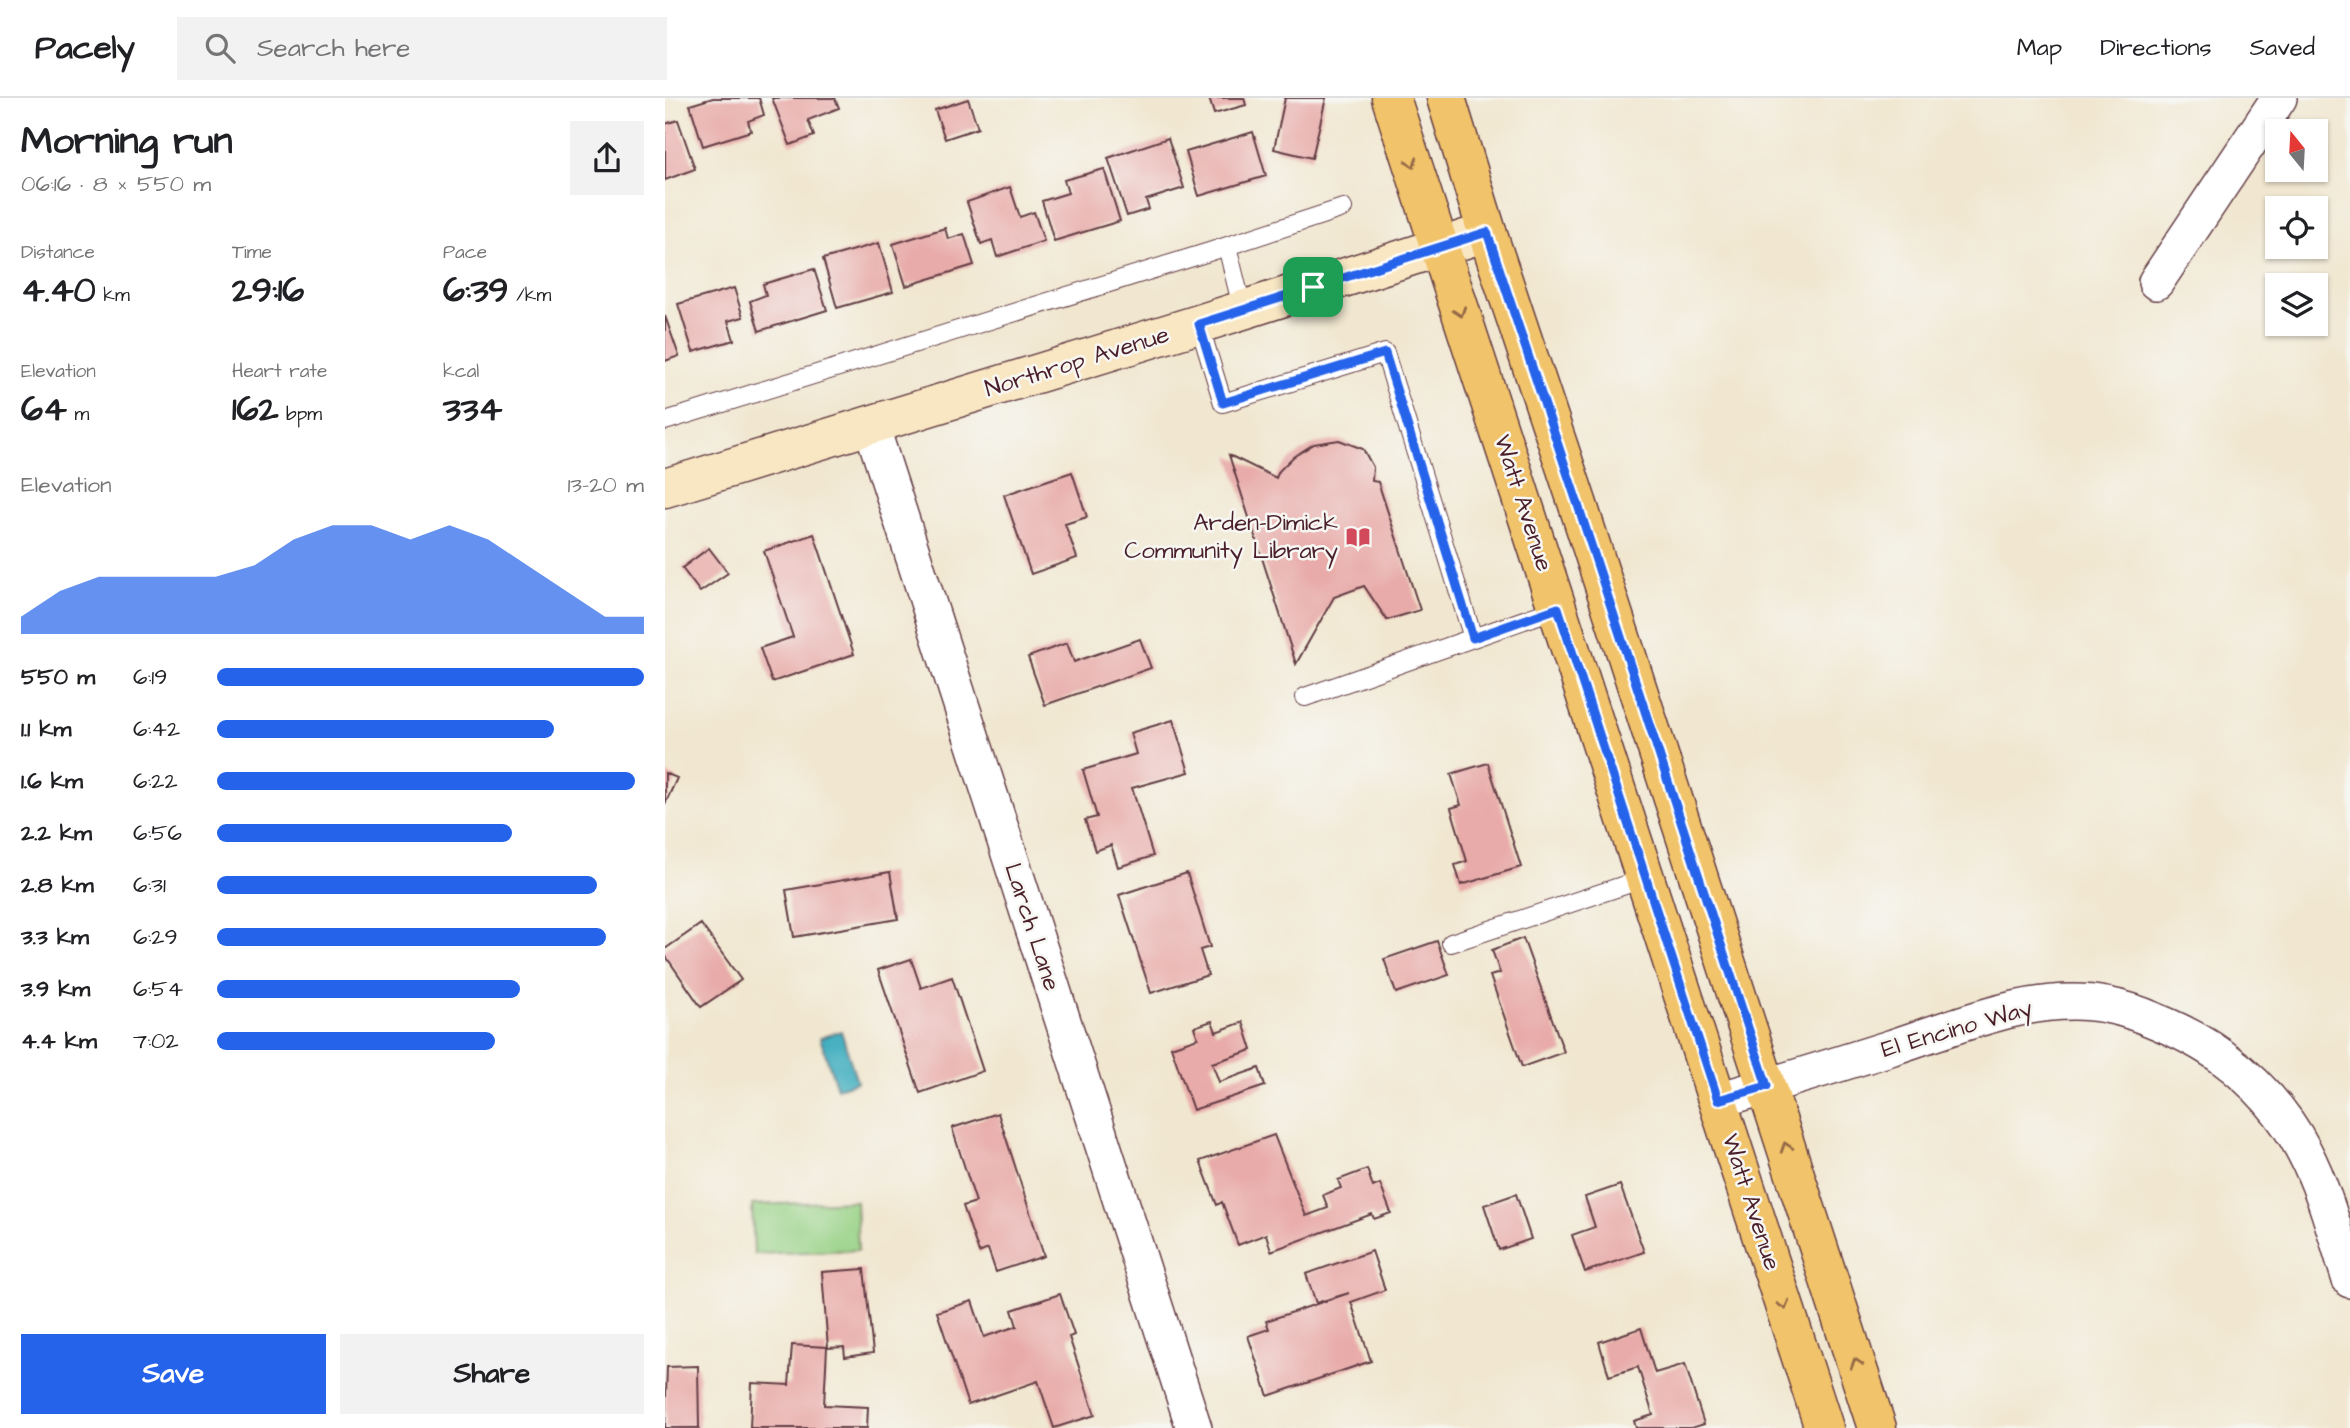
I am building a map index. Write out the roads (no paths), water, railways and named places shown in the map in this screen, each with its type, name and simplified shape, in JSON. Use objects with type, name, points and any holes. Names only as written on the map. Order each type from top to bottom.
[{"type":"main road","name":"Watt Avenue","points":[[1391,98],[1824,1428]]},
{"type":"main road","name":"Watt Avenue","points":[[1445,98],[1877,1428]]},
{"type":"street","points":[[2156,282],[2279,98]]},
{"type":"street","name":"Northrop Avenue","points":[[665,488],[1243,311],[1487,232]]},
{"type":"street","name":"Larch Lane","points":[[871,425],[1194,1428]]},
{"type":"street","name":"El Encino Way","points":[[1718,1100],[1988,1016],[2033,1005],[2105,1004],[2186,1033],[2207,1045],[2245,1074],[2277,1109],[2304,1150],[2318,1183],[2350,1280]]},
{"type":"lane","points":[[665,421],[1343,208]]},
{"type":"lane","points":[[1227,246],[1243,311]]},
{"type":"lane","points":[[1199,324],[1223,403],[1385,353],[1473,638]]},
{"type":"lane","points":[[1305,697],[1558,608]]},
{"type":"lane","points":[[1451,943],[1646,878]]},
{"type":"water","points":[[841,1031],[857,1082],[837,1088],[820,1038]]},
{"type":"place","name":"Arden-Dimick Community Library","points":[[1358,537]]}]
